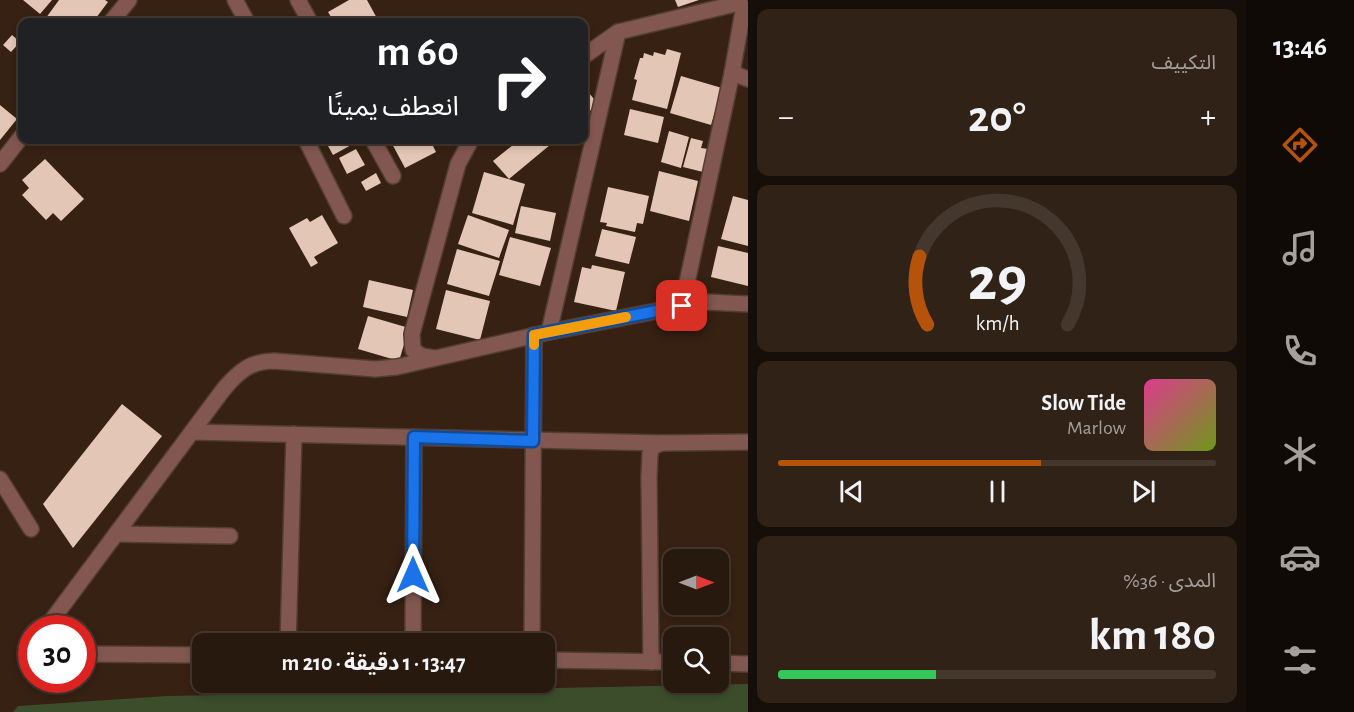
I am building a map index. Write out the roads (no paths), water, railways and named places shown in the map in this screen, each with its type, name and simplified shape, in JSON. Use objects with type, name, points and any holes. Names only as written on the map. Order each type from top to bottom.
[{"type":"street","points":[[114,18],[129,0]]},
{"type":"street","points":[[236,0],[245,18]]},
{"type":"street","points":[[298,0],[308,18]]},
{"type":"street","points":[[588,53],[618,32],[735,4],[741,5],[743,10],[743,20],[682,306]]},
{"type":"street","points":[[532,633],[533,441],[542,334],[618,32]]},
{"type":"street","points":[[732,73],[748,79]]},
{"type":"street","points":[[0,164],[18,141]]},
{"type":"street","points":[[308,144],[344,216]]},
{"type":"street","points":[[375,144],[393,176]]},
{"type":"street","points":[[434,357],[422,356],[413,350],[412,334],[458,164],[469,144]]},
{"type":"street","points":[[56,615],[223,390],[238,373],[248,366],[262,361],[274,361],[375,369],[397,367],[434,357],[682,306],[706,302],[748,304]]},
{"type":"street","points":[[192,432],[533,441],[748,442]]},
{"type":"street","points":[[288,633],[294,434]]},
{"type":"street","points":[[413,633],[414,437]]},
{"type":"street","points":[[651,662],[650,454],[652,447],[662,443]]},
{"type":"street","points":[[0,479],[31,529]]},
{"type":"street","points":[[116,534],[230,536]]},
{"type":"street","points":[[96,654],[192,655]]},
{"type":"street","points":[[555,660],[663,662]]},
{"type":"street","points":[[729,663],[748,664]]}]
